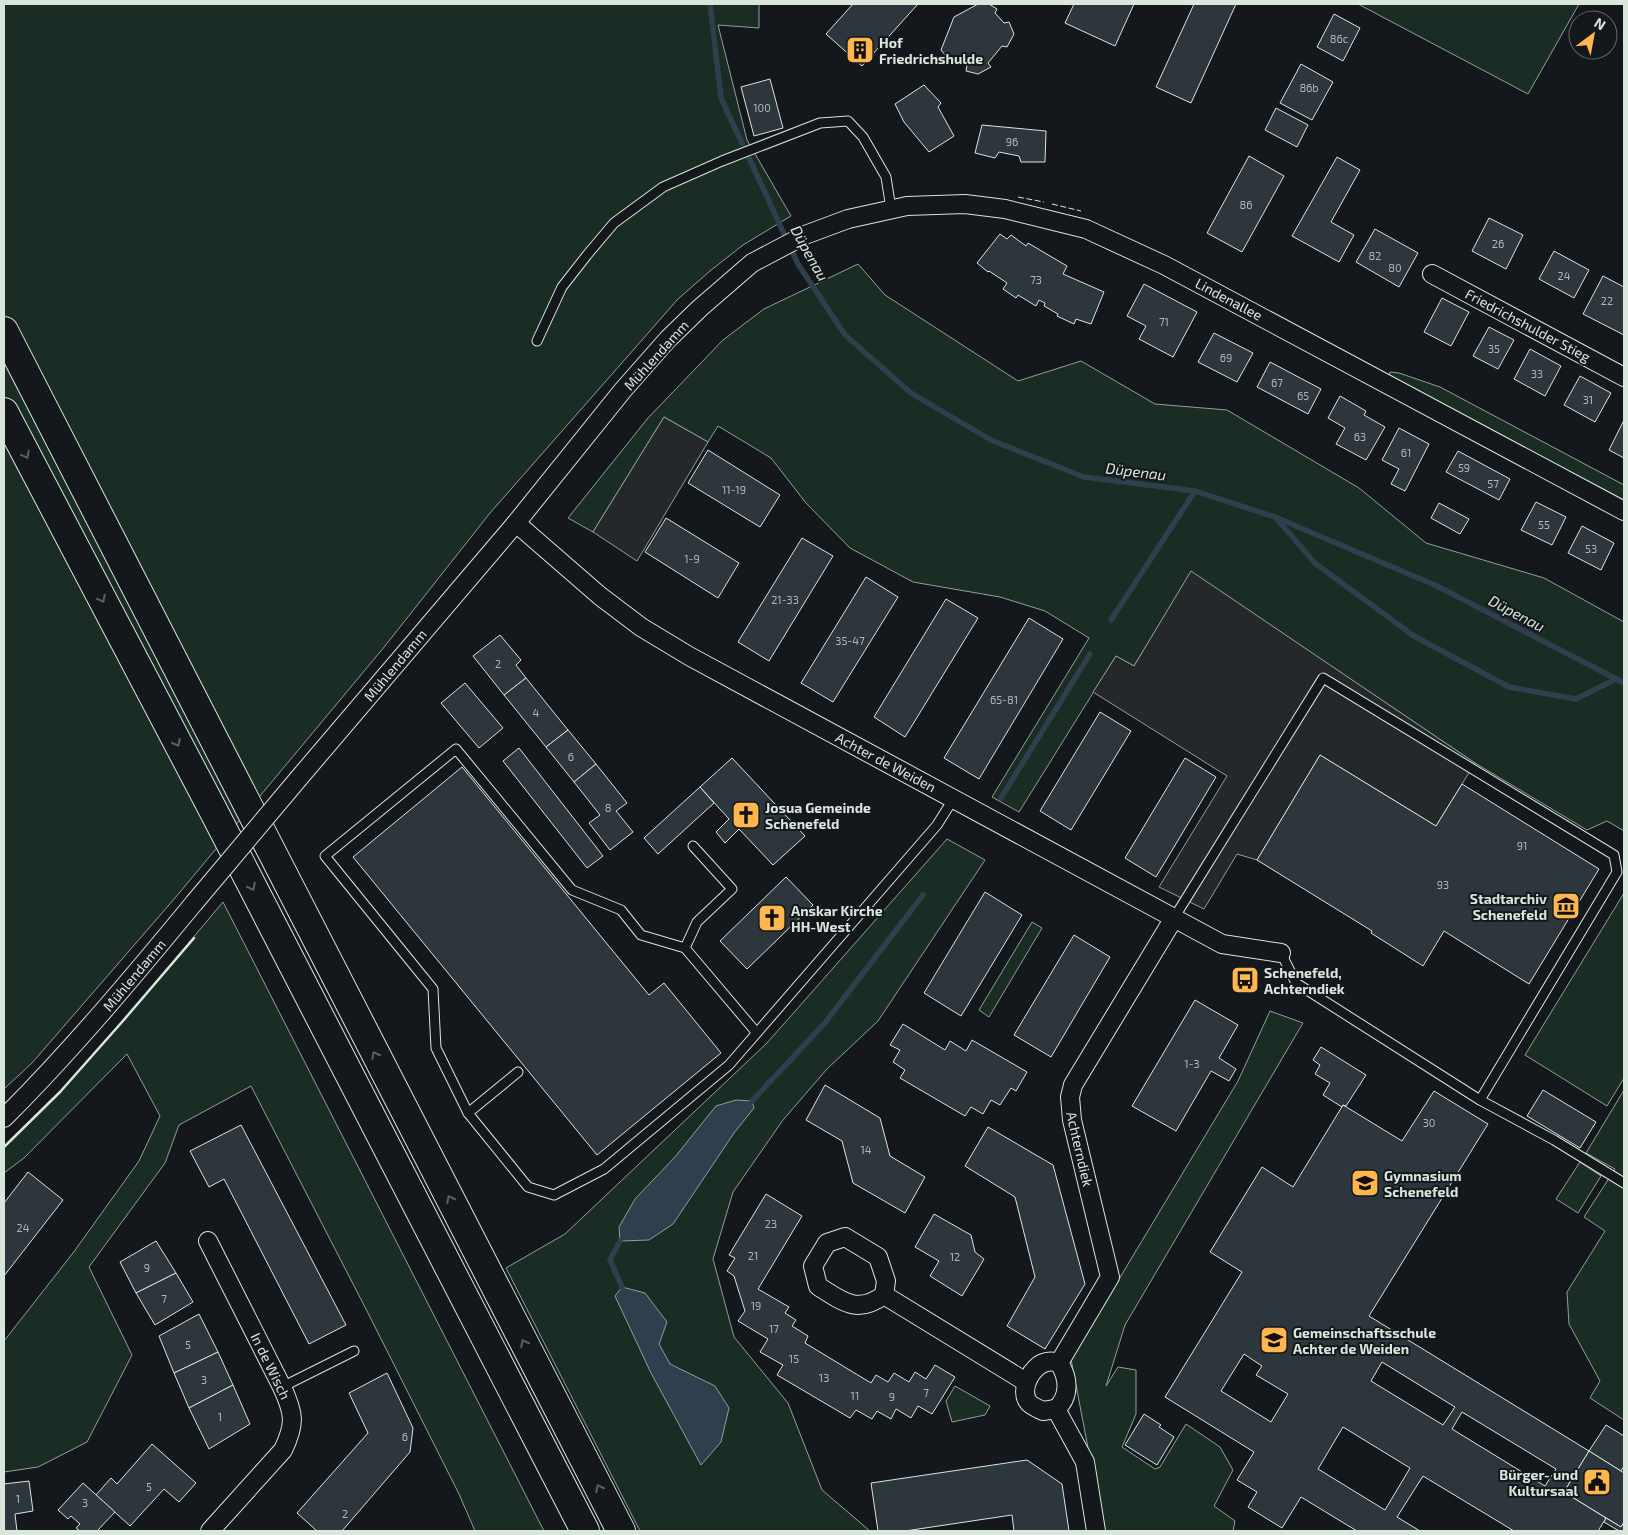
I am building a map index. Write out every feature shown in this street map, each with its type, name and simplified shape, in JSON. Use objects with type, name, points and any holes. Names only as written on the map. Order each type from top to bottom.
[{"type":"highway","points":[[4,331],[621,1531]]},
{"type":"highway","points":[[4,412],[213,810],[585,1531]]},
{"type":"street","name":"Lindenallee","points":[[805,236],[848,219],[891,209],[907,206],[965,204],[1005,209],[1086,229],[1164,265],[1624,511]]},
{"type":"street","name":"Mühlendamm","points":[[4,1118],[46,1076],[106,1009],[516,523],[623,390],[668,339],[700,308],[752,263],[805,236]]},
{"type":"street","name":"Friedrichshulder Stieg","points":[[1432,274],[1624,376]]},
{"type":"street","name":"Achter de Weiden","points":[[516,523],[600,596],[641,627],[689,656],[1222,944],[1281,953]]},
{"type":"street","name":"Achterndiek","points":[[1060,1363],[1110,1277],[1072,1120],[1070,1097],[1073,1085],[1174,918]]},
{"type":"street","name":"In de Wisch","points":[[208,1241],[282,1387],[290,1405],[293,1418],[290,1435],[283,1450],[210,1531]]},
{"type":"street","points":[[884,1295],[1026,1382]]},
{"type":"street","points":[[1047,1362],[1060,1363],[1066,1372],[1067,1394],[1064,1403],[1056,1409],[1043,1412],[1029,1403],[1024,1395],[1026,1382],[1037,1367],[1047,1362]]},
{"type":"street","points":[[1056,1409],[1085,1462],[1096,1531]]},
{"type":"lane","points":[[537,341],[562,287],[614,223],[663,187],[722,161],[820,123],[848,121],[863,137],[886,177],[891,209]]},
{"type":"lane","points":[[1174,918],[1324,678],[1614,855],[1617,872],[1480,1100]]},
{"type":"lane","points":[[756,1032],[686,948],[641,935],[621,910],[572,890],[456,749],[325,856],[432,989],[436,1048],[468,1113],[528,1186],[554,1195],[604,1169],[729,1065],[937,825],[954,798]]},
{"type":"lane","points":[[686,948],[697,922],[732,889],[693,846]]},
{"type":"lane","points":[[1281,953],[1296,984],[1480,1100],[1554,1140],[1624,1183]]},
{"type":"lane","points":[[468,1113],[518,1072]]},
{"type":"lane","points":[[282,1387],[354,1351]]},
{"type":"green space","points":[[4,4],[759,4],[759,28],[718,25],[747,140],[791,216],[743,245],[678,299],[490,513],[385,646],[175,898],[32,1063],[4,1089]]},
{"type":"green space","points":[[1358,4],[1579,4],[1576,10],[1568,10],[1568,23],[1528,94]]},
{"type":"green space","points":[[858,264],[885,295],[1018,381],[1081,361],[1155,404],[1227,410],[1359,488],[1426,543],[1544,578],[1624,622],[1624,831],[1607,821],[1587,830],[1475,763],[1191,572],[1134,666],[1116,656],[1019,812],[992,797],[1089,638],[1045,611],[1000,597],[913,582],[850,548],[806,503],[771,458],[718,426],[708,442],[664,417],[593,532],[568,518],[648,418],[723,340],[764,309]]},
{"type":"green space","points":[[1390,372],[1399,373],[1440,387],[1624,485],[1624,500],[1389,375]]},
{"type":"green space","points":[[947,839],[985,860],[878,1021],[827,1069],[783,1120],[733,1192],[713,1259],[734,1337],[788,1403],[822,1490],[870,1531],[640,1531],[506,1268],[565,1234],[767,1043]]},
{"type":"green space","points":[[1624,893],[1624,1078],[1607,1106],[1525,1055]]},
{"type":"green space","points":[[223,902],[544,1531],[475,1531],[459,1494],[368,1313],[251,1086],[179,1125],[165,1163],[89,1267],[132,1355],[87,1442],[38,1467],[4,1472],[4,1341],[73,1253],[139,1161],[160,1116],[127,1054],[24,1158],[4,1173],[4,1147],[60,1092]]},
{"type":"green space","points":[[1032,922],[1042,928],[989,1017],[979,1010]]},
{"type":"green space","points":[[1270,1011],[1303,1023],[1125,1325],[1106,1386],[1118,1367],[1136,1370],[1136,1414],[1122,1447],[1155,1469],[1160,1467],[1186,1424],[1220,1447],[1233,1470],[1214,1506],[1235,1521],[1233,1531],[1104,1531],[1071,1359],[1238,1081]]},
{"type":"green space","points":[[1624,1090],[1624,1420],[1590,1398],[1600,1381],[1569,1324],[1567,1292],[1605,1231],[1584,1217],[1615,1169],[1586,1153]]},
{"type":"green space","points":[[1580,1162],[1601,1176],[1578,1213],[1556,1199]]},
{"type":"green space","points":[[955,1386],[990,1406],[985,1415],[952,1422],[946,1401]]},
{"type":"shaded area","points":[[664,417],[708,442],[637,561],[593,532]]},
{"type":"shaded area","points":[[1191,571],[1475,763],[1436,826],[1320,755],[1257,860],[1237,854],[1204,909],[1159,887],[1227,776],[1093,692],[1116,656],[1134,666]]},
{"type":"water","points":[[736,1100],[752,1101],[754,1108],[734,1133],[673,1224],[649,1240],[620,1241],[619,1227],[635,1199],[675,1157],[716,1106]]},
{"type":"water","points":[[622,1287],[645,1293],[667,1322],[659,1344],[670,1364],[715,1386],[729,1408],[721,1442],[701,1465],[651,1373],[615,1296]]},
{"type":"building","name":"Hof Friedrichshulde","points":[[853,4],[918,4],[862,66],[826,34]]},
{"type":"building","points":[[978,4],[989,4],[997,9],[995,13],[1004,23],[1009,22],[1014,34],[1007,47],[1002,46],[988,63],[991,67],[978,74],[966,71],[967,65],[956,58],[950,61],[941,50],[954,17]]},
{"type":"building","points":[[1074,4],[1134,4],[1115,46],[1065,23]]},
{"type":"building","points":[[1194,4],[1236,4],[1191,103],[1156,87]]},
{"type":"building","points":[[1334,14],[1360,28],[1343,61],[1317,47]]},
{"type":"building","points":[[1301,64],[1333,82],[1312,120],[1280,103]]},
{"type":"building","points":[[770,79],[783,128],[754,136],[741,87]]},
{"type":"building","points":[[924,85],[941,103],[938,107],[954,136],[929,152],[904,122],[895,104]]},
{"type":"building","points":[[1276,108],[1308,125],[1297,147],[1265,130]]},
{"type":"building","points":[[982,125],[1046,131],[1045,162],[1021,162],[1019,156],[999,152],[995,158],[975,153]]},
{"type":"building","points":[[1249,156],[1284,176],[1242,252],[1207,233]]},
{"type":"building","points":[[1337,157],[1360,170],[1331,222],[1354,235],[1339,262],[1292,236]]},
{"type":"building","points":[[1489,218],[1523,235],[1506,269],[1472,251]]},
{"type":"building","points":[[1375,229],[1418,253],[1399,287],[1356,262]]},
{"type":"building","points":[[1000,234],[1007,239],[1011,235],[1026,246],[1028,243],[1067,266],[1063,274],[1104,292],[1091,324],[1076,319],[1074,324],[1057,316],[1058,314],[1044,306],[1045,303],[1039,300],[1036,306],[1018,295],[1016,298],[1003,289],[1007,283],[977,263]]},
{"type":"building","points":[[1554,251],[1589,270],[1574,298],[1539,279]]},
{"type":"building","points":[[1603,276],[1624,287],[1624,335],[1583,314]]},
{"type":"building","points":[[1144,284],[1197,312],[1173,357],[1139,339],[1146,326],[1127,316]]},
{"type":"building","points":[[1442,298],[1469,312],[1451,346],[1424,332]]},
{"type":"building","points":[[1489,327],[1514,340],[1498,369],[1473,356]]},
{"type":"building","points":[[1214,333],[1253,353],[1237,382],[1198,362]]},
{"type":"building","points":[[1530,349],[1561,366],[1545,396],[1514,379]]},
{"type":"building","points":[[1270,362],[1321,389],[1308,414],[1257,387]]},
{"type":"building","points":[[1580,376],[1611,393],[1595,422],[1564,405]]},
{"type":"building","points":[[1340,396],[1366,411],[1364,415],[1385,427],[1366,460],[1336,444],[1345,428],[1328,418]]},
{"type":"building","points":[[1624,420],[1624,458],[1609,450]]},
{"type":"building","points":[[1399,428],[1429,444],[1405,491],[1391,484],[1399,469],[1382,460]]},
{"type":"building","points":[[708,450],[780,495],[760,527],[688,483]]},
{"type":"building","points":[[1458,451],[1510,479],[1499,500],[1446,472]]},
{"type":"building","points":[[1536,502],[1566,517],[1552,545],[1521,530]]},
{"type":"building","points":[[1439,503],[1469,519],[1460,534],[1431,518]]},
{"type":"building","points":[[666,518],[739,563],[718,598],[645,552]]},
{"type":"building","points":[[1582,526],[1614,543],[1601,570],[1568,553]]},
{"type":"building","points":[[802,538],[833,556],[769,661],[738,642]]},
{"type":"building","points":[[866,577],[898,597],[833,702],[801,683]]},
{"type":"building","points":[[946,599],[978,618],[905,737],[874,717]]},
{"type":"building","points":[[1029,618],[1063,639],[979,779],[944,758]]},
{"type":"building","points":[[500,635],[521,660],[516,665],[526,678],[504,695],[473,656]]},
{"type":"building","points":[[526,678],[568,730],[546,747],[504,695]]},
{"type":"building","points":[[465,683],[503,728],[479,748],[441,703]]},
{"type":"building","points":[[1100,712],[1131,731],[1071,830],[1040,811]]},
{"type":"building","points":[[568,730],[596,764],[574,782],[546,747]]},
{"type":"building","points":[[519,748],[603,856],[587,868],[503,761]]},
{"type":"building","points":[[1320,755],[1436,826],[1462,784],[1599,869],[1529,984],[1444,931],[1423,966],[1371,933],[1372,931],[1257,860]]},
{"type":"building","points":[[732,758],[805,836],[773,865],[739,829],[725,843],[716,832],[729,819],[700,787]]},
{"type":"building","points":[[1185,758],[1216,777],[1156,877],[1125,858]]},
{"type":"building","points":[[596,764],[627,803],[616,811],[633,832],[610,850],[589,823],[600,815],[574,782]]},
{"type":"building","points":[[462,767],[649,995],[664,983],[721,1053],[597,1155],[353,857]]},
{"type":"building","points":[[700,787],[714,803],[658,854],[644,838]]},
{"type":"building","points":[[786,877],[813,905],[747,969],[720,941]]},
{"type":"building","points":[[985,892],[1022,915],[961,1016],[924,993]]},
{"type":"building","points":[[1074,935],[1110,957],[1051,1057],[1014,1035]]},
{"type":"building","points":[[1195,1000],[1238,1025],[1219,1058],[1236,1069],[1229,1081],[1211,1071],[1176,1131],[1132,1106]]},
{"type":"building","points":[[903,1024],[945,1050],[950,1041],[966,1051],[972,1040],[1027,1072],[1016,1091],[1011,1088],[1000,1105],[991,1100],[983,1114],[971,1107],[965,1116],[900,1078],[905,1070],[893,1062],[900,1050],[890,1045]]},
{"type":"building","points":[[1321,1047],[1366,1075],[1346,1106],[1343,1105],[1342,1107],[1323,1095],[1330,1083],[1315,1074],[1320,1065],[1313,1060]]},
{"type":"building","points":[[825,1085],[880,1118],[890,1156],[925,1177],[905,1213],[853,1183],[842,1141],[806,1120]]},
{"type":"building","points":[[1543,1090],[1596,1122],[1580,1148],[1527,1116]]},
{"type":"building","points":[[1434,1091],[1488,1124],[1369,1316],[1589,1451],[1564,1492],[1606,1518],[1598,1531],[1514,1531],[1423,1476],[1397,1517],[1420,1531],[1357,1531],[1301,1497],[1282,1528],[1248,1507],[1257,1492],[1237,1480],[1254,1452],[1165,1397],[1242,1272],[1210,1252],[1262,1167],[1293,1187],[1343,1105],[1402,1141]],"holes":[[[1244,1354],[1262,1366],[1256,1375],[1288,1394],[1271,1422],[1221,1391]],[[1382,1362],[1455,1407],[1443,1425],[1371,1381]],[[1462,1412],[1556,1469],[1545,1486],[1452,1429]],[[1343,1427],[1410,1468],[1385,1510],[1318,1469]]]},
{"type":"building","points":[[241,1125],[346,1325],[309,1344],[224,1179],[209,1187],[190,1151]]},
{"type":"building","points":[[988,1127],[1053,1165],[1085,1284],[1045,1349],[1007,1326],[1035,1277],[1015,1197],[965,1166]]},
{"type":"building","points":[[28,1172],[63,1200],[4,1276],[4,1203]]},
{"type":"building","points":[[766,1194],[802,1216],[758,1289],[789,1307],[785,1313],[796,1320],[792,1326],[808,1336],[805,1343],[871,1383],[876,1375],[888,1382],[894,1373],[909,1382],[915,1372],[926,1379],[935,1365],[955,1377],[932,1414],[918,1406],[911,1418],[896,1409],[891,1419],[877,1411],[872,1419],[856,1410],[850,1418],[777,1375],[783,1365],[760,1352],[768,1339],[738,1321],[745,1311],[734,1276],[727,1271],[735,1258],[729,1255]]},
{"type":"building","points":[[934,1214],[971,1235],[975,1252],[984,1259],[962,1296],[930,1276],[939,1261],[915,1247]]},
{"type":"building","points":[[156,1241],[176,1273],[136,1293],[120,1262]]},
{"type":"building","points":[[176,1273],[193,1302],[155,1325],[136,1293]]},
{"type":"building","points":[[199,1314],[218,1352],[174,1373],[159,1336]]},
{"type":"building","points":[[218,1352],[233,1385],[189,1408],[174,1373]]},
{"type":"building","points":[[387,1373],[413,1428],[410,1452],[342,1531],[317,1531],[297,1513],[368,1433],[349,1393]]},
{"type":"building","points":[[233,1385],[250,1424],[209,1449],[189,1408]]},
{"type":"building","points":[[1144,1414],[1161,1425],[1159,1427],[1174,1437],[1157,1465],[1125,1445]]},
{"type":"building","points":[[1606,1425],[1624,1436],[1624,1466],[1621,1471],[1589,1451]]},
{"type":"building","points":[[152,1444],[196,1483],[179,1502],[164,1489],[130,1526],[96,1495],[111,1478],[117,1484]]},
{"type":"building","name":"Bürger- und Kultursaal","points":[[1589,1451],[1624,1473],[1624,1522],[1621,1527],[1564,1492]]},
{"type":"building","points":[[1027,1460],[1062,1484],[1069,1531],[1014,1531],[1012,1515],[905,1531],[878,1531],[871,1483]]},
{"type":"building","points":[[29,1481],[33,1511],[15,1514],[17,1531],[4,1531],[4,1484]]},
{"type":"building","points":[[83,1483],[115,1512],[97,1531],[80,1531],[76,1528],[80,1524],[71,1516],[68,1519],[58,1510]]},
{"type":"building","points":[[1606,1518],[1621,1527],[1624,1522],[1624,1531],[1619,1531],[1604,1522]]},
{"type":"waterway","name":"Düpenau","points":[[710,4],[721,98],[742,143]]},
{"type":"waterway","name":"Düpenau","points":[[749,158],[798,264],[845,335],[911,393],[991,440],[1084,477],[1195,491],[1275,517],[1437,586],[1624,683]]},
{"type":"waterway","points":[[1111,620],[1195,491]]},
{"type":"waterway","points":[[1276,518],[1316,564],[1414,636],[1509,687],[1576,699],[1616,679]]},
{"type":"waterway","points":[[1001,798],[1090,654]]},
{"type":"waterway","points":[[752,1101],[824,1024],[923,895]]},
{"type":"waterway","points":[[620,1241],[610,1260],[622,1287]]},
{"type":"fence","points":[[1018,197],[1044,202]]},
{"type":"fence","points":[[1052,204],[1081,211]]},
{"type":"wall","points":[[4,1147],[60,1092],[194,938]]},
{"type":"place","name":"Hof Friedrichshulde","points":[[860,50]]},
{"type":"place","name":"Josua Gemeinde Schenefeld","points":[[746,815]]},
{"type":"place","name":"Stadtarchiv Schenefeld","points":[[1566,906]]},
{"type":"place","name":"Anskar Kirche HH-West","points":[[772,918]]},
{"type":"place","name":"Schenefeld, Achterndiek","points":[[1245,980]]},
{"type":"place","name":"Gymnasium Schenefeld","points":[[1365,1183]]},
{"type":"place","name":"Gemeinschaftsschule Achter de Weiden","points":[[1274,1340]]},
{"type":"place","name":"Bürger- und Kultursaal","points":[[1597,1482]]}]
